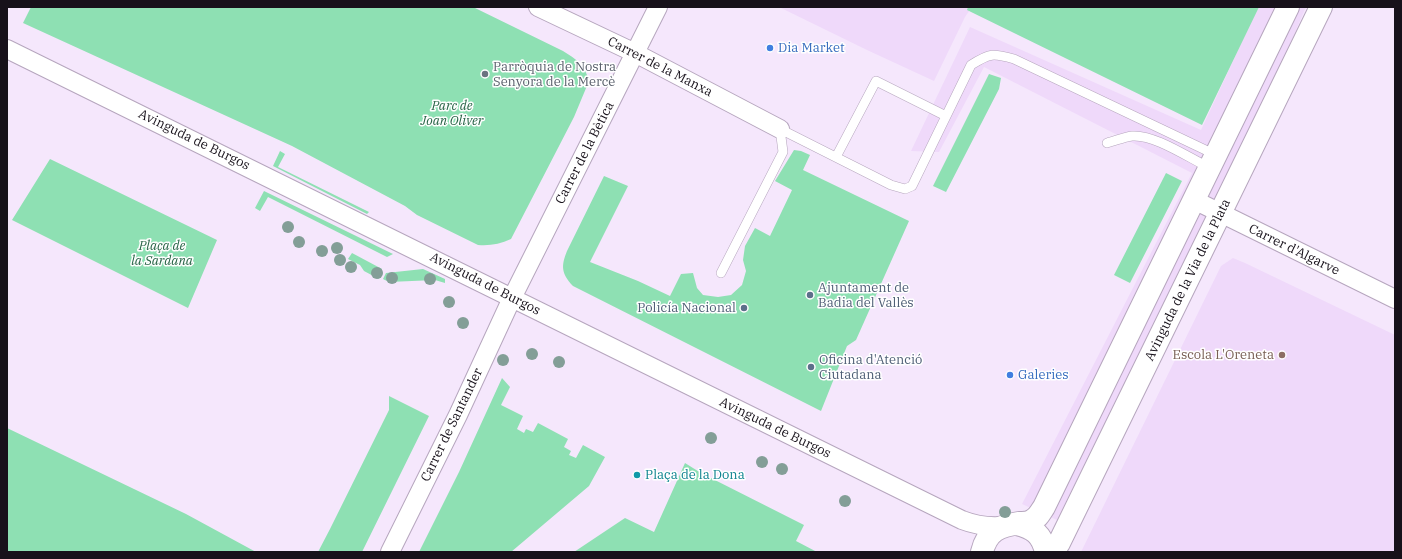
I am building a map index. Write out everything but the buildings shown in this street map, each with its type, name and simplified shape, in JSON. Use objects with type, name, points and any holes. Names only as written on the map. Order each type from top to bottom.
[{"type":"street","name":"Carrer de la Manxa","points":[[538,7],[635,53],[780,129]]},
{"type":"street","name":"Carrer de la Bètica","points":[[512,298],[658,7]]},
{"type":"street","points":[[981,552],[985,542],[992,533],[1009,525],[1030,522],[1038,517],[1044,507],[1288,7]]},
{"type":"street","name":"Avinguda de la Via de la Plata","points":[[1053,552],[1059,543],[1321,7]]},
{"type":"street","name":"Avinguda de Burgos","points":[[7,49],[962,520],[972,524],[988,527],[1009,525]]},
{"type":"street","name":"Carrer d'Algarve","points":[[1194,200],[1395,299]]},
{"type":"street","name":"Carrer de Santander","points":[[390,552],[458,415],[512,298]]},
{"type":"street","name":"Avinguda de Burgos","points":[[962,520],[971,531],[981,552]]},
{"type":"street","points":[[1009,525],[1028,527],[1037,533],[1044,543],[1046,552]]},
{"type":"lane","points":[[780,129],[891,185],[905,189],[912,186],[971,65],[984,57],[996,54],[1014,60],[1213,161]]},
{"type":"lane","points":[[836,157],[876,81],[946,116]]},
{"type":"lane","points":[[722,273],[783,152],[780,129]]},
{"type":"lane","points":[[1107,143],[1130,136],[1141,136],[1213,161]]},
{"type":"shaded area","points":[[779,7],[972,7],[965,17],[934,81]]},
{"type":"shaded area","points":[[1258,7],[1306,7],[1277,74],[1057,520],[1022,504],[1192,173],[984,67],[939,152],[911,151],[970,27],[1201,130]]},
{"type":"shaded area","points":[[1233,258],[1395,335],[1395,552],[1081,552],[1221,266]]},
{"type":"green space","name":"Parc de Joan Oliver","points":[[31,7],[473,7],[568,54],[582,67],[589,81],[574,117],[511,239],[495,244],[478,245],[417,215],[405,206],[292,146],[23,23]]},
{"type":"green space","points":[[968,7],[1259,7],[1202,125],[967,10]]},
{"type":"green space","points":[[989,74],[1001,78],[999,89],[946,192],[933,186]]},
{"type":"green space","points":[[794,150],[810,155],[803,170],[909,221],[856,340],[847,346],[821,411],[573,286],[566,277],[563,269],[567,251],[604,176],[628,186],[590,262],[638,281],[670,296],[681,274],[693,273],[697,288],[703,295],[718,297],[731,295],[742,285],[746,271],[743,260],[745,246],[755,228],[770,236],[792,190],[775,181]]},
{"type":"green space","points":[[280,151],[285,154],[278,167],[369,212],[367,214],[273,166]]},
{"type":"green space","name":"Plaça de la Sardana","points":[[50,159],[217,240],[188,308],[12,220]]},
{"type":"green space","points":[[1166,173],[1182,181],[1130,283],[1114,275]]},
{"type":"green space","points":[[264,191],[393,254],[387,257],[268,197],[260,211],[255,208]]},
{"type":"green space","points":[[352,253],[382,269],[379,279],[364,271],[360,265],[348,259]]},
{"type":"green space","points":[[423,269],[445,279],[445,283],[435,280],[389,282],[383,279],[386,273]]},
{"type":"green space","points":[[502,378],[510,387],[501,405],[523,416],[517,429],[524,433],[526,429],[533,432],[538,423],[568,439],[564,447],[571,451],[569,455],[576,458],[583,445],[605,457],[589,486],[511,552],[419,552],[459,472]]},
{"type":"green space","points":[[389,396],[429,416],[362,552],[318,552],[389,410]]},
{"type":"green space","points":[[7,428],[186,514],[256,552],[7,552]]},
{"type":"green space","points":[[685,463],[701,473],[804,525],[796,541],[817,552],[574,552],[625,518],[654,532]]},
{"type":"place","name":"Dia Market","points":[[770,48]]},
{"type":"place","name":"Parròquia de Nostra Senyora de la Mercè","points":[[485,74]]},
{"type":"place","name":"Ajuntament de Badia del Vallès","points":[[810,295]]},
{"type":"place","name":"Policía Nacional","points":[[744,308]]},
{"type":"place","name":"Escola L'Oreneta","points":[[1282,355]]},
{"type":"place","name":"Oficina d'Atenció Ciutadana","points":[[811,367]]},
{"type":"place","name":"Galeries","points":[[1010,375]]},
{"type":"place","name":"Plaça de la Dona","points":[[637,475]]}]
